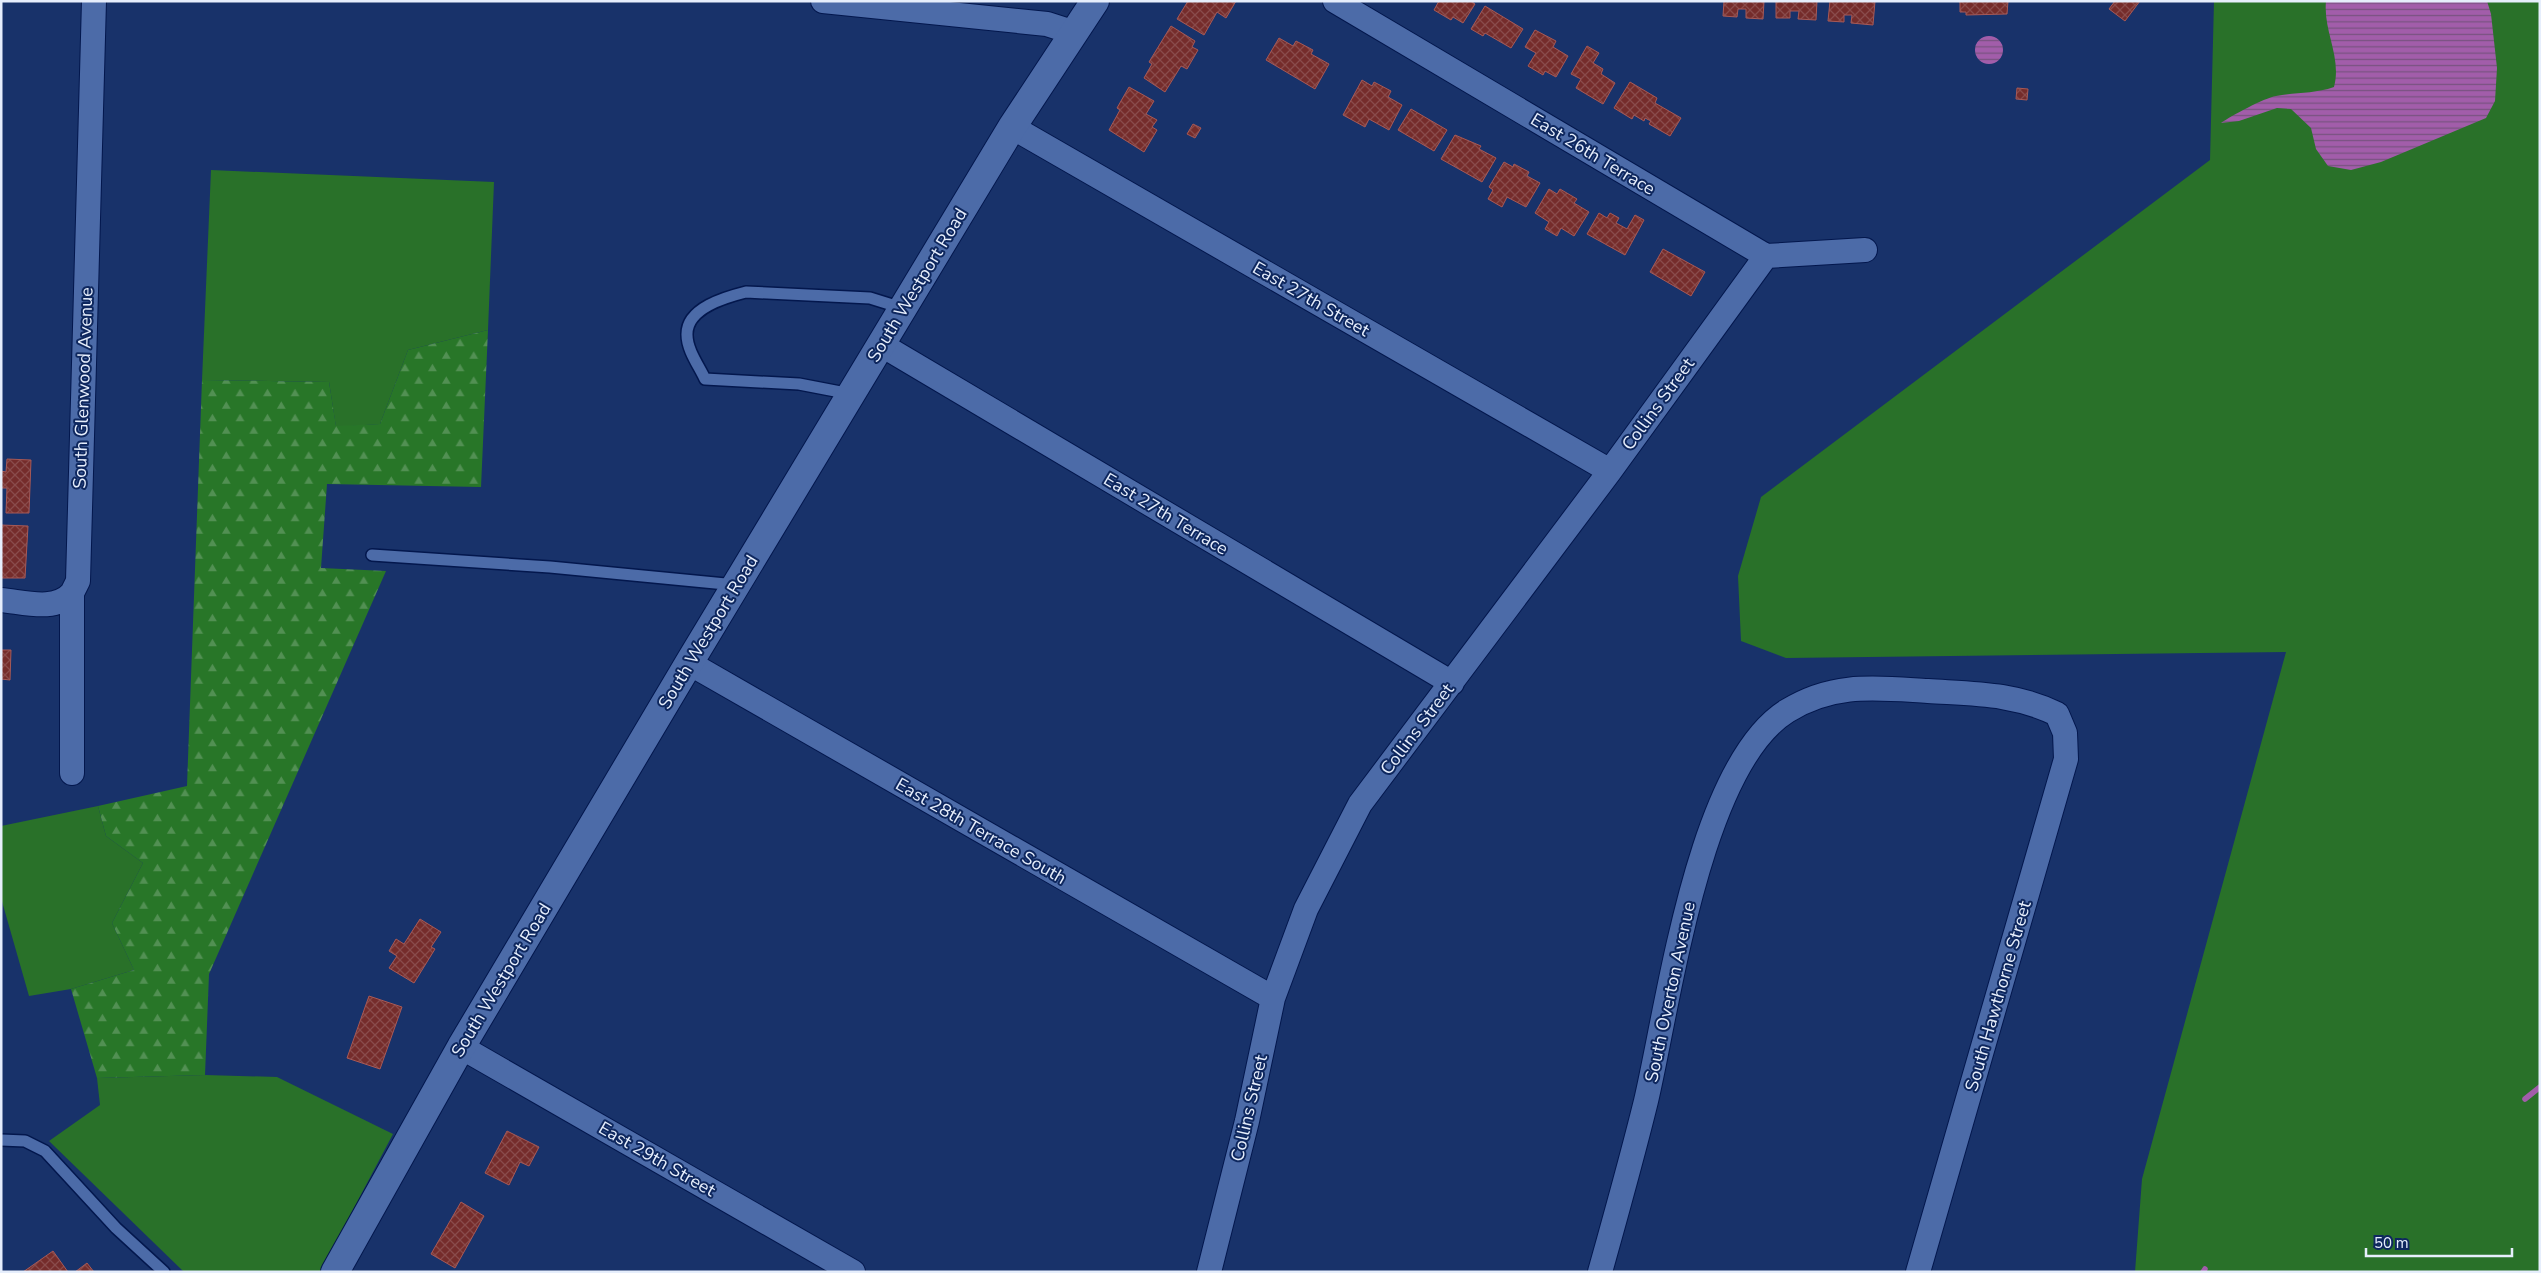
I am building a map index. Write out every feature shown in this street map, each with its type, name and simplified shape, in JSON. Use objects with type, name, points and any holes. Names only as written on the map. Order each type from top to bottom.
[{"type":"street","name":"South Glenwood Avenue","points":[[72,773],[72,593],[78,581],[94,1]]},
{"type":"street","points":[[823,1],[1047,24],[1075,32]]},
{"type":"street","name":"South Westport Road","points":[[335,1272],[461,1047],[689,663],[1012,127],[1096,1]]},
{"type":"street","name":"East 26th Terrace","points":[[1335,1],[1766,256]]},
{"type":"street","name":"East 27th Street","points":[[1012,127],[1610,471]]},
{"type":"street","points":[[1766,256],[1865,250]]},
{"type":"street","name":"Collins Street","points":[[1209,1272],[1247,1121],[1273,998],[1306,909],[1345,829],[1360,804],[1610,471],[1766,256]]},
{"type":"street","name":"East 27th Terrace","points":[[880,344],[1452,683]]},
{"type":"street","points":[[1,600],[55,604],[66,600],[72,593]]},
{"type":"street","name":"East 28th Terrace South","points":[[689,663],[1273,998]]},
{"type":"street","name":"South Overton Avenue","points":[[1600,1272],[1646,1102],[1696,871],[1714,820],[1746,754],[1770,725],[1786,712],[1811,698],[1839,690],[1868,687],[2008,697],[2034,703],[2057,714],[2060,719]]},
{"type":"street","name":"South Hawthorne Street","points":[[1918,1272],[2066,759],[2065,733],[2060,719]]},
{"type":"street","name":"East 29th Street","points":[[461,1047],[853,1272]]},
{"type":"lane","points":[[851,394],[799,384],[705,379],[689,346],[687,334],[690,323],[697,314],[713,303],[728,296],[746,292],[870,298],[902,308]]},
{"type":"lane","points":[[372,555],[550,567],[736,585]]},
{"type":"lane","points":[[1,1140],[25,1141],[45,1151],[116,1228],[164,1272]]},
{"type":"green space","points":[[2214,1],[2540,1],[2540,1272],[2135,1272],[2142,1179],[2286,652],[1786,658],[1741,641],[1738,576],[1761,497],[2210,160]]},
{"type":"green space","points":[[211,170],[494,182],[488,330],[408,350],[380,424],[336,427],[329,382],[202,380]]},
{"type":"green space","points":[[488,330],[481,487],[327,484],[321,568],[386,571],[209,974],[205,1075],[97,1078],[71,989],[134,970],[112,923],[143,863],[106,836],[98,806],[187,786],[202,380],[329,382],[336,426],[380,424],[408,350]]},
{"type":"green space","points":[[98,806],[106,836],[143,863],[112,923],[134,970],[71,989],[29,996],[1,898],[1,826]]},
{"type":"green space","points":[[205,1075],[277,1077],[393,1134],[320,1272],[184,1272],[49,1141],[100,1105],[97,1078]]},
{"type":"shaded area","points":[[2326,1],[2487,1],[2491,14],[2497,68],[2495,101],[2486,118],[2381,162],[2351,170],[2328,166],[2316,149],[2311,128],[2291,109],[2277,108],[2239,121],[2221,123],[2271,97],[2319,91],[2334,87],[2336,65],[2327,23]]},
{"type":"shaded area","points":[[1989,36],[1999,40],[2003,50],[1999,60],[1989,64],[1979,60],[1975,50],[1979,40]]},
{"type":"building","points":[[1188,1],[1236,1],[1226,18],[1217,12],[1204,35],[1177,19]]},
{"type":"building","points":[[1439,1],[1471,1],[1475,4],[1463,23],[1453,17],[1451,20],[1434,10]]},
{"type":"building","points":[[1724,1],[1764,1],[1763,19],[1746,18],[1746,9],[1738,9],[1737,17],[1723,16]]},
{"type":"building","points":[[1776,1],[1817,1],[1816,20],[1798,19],[1799,11],[1790,11],[1790,18],[1776,18]]},
{"type":"building","points":[[1830,1],[1875,1],[1873,25],[1851,23],[1852,15],[1844,15],[1844,22],[1828,21]]},
{"type":"building","points":[[1957,1],[2008,1],[2007,14],[1966,15],[1966,12],[1960,12],[1960,2]]},
{"type":"building","points":[[2115,1],[2140,1],[2125,21],[2109,9]]},
{"type":"building","points":[[1485,6],[1523,29],[1511,48],[1485,33],[1483,36],[1471,29]]},
{"type":"building","points":[[1171,26],[1195,41],[1192,47],[1198,50],[1187,69],[1181,66],[1165,92],[1144,78],[1152,64],[1149,62]]},
{"type":"building","points":[[1535,30],[1556,41],[1553,47],[1568,56],[1556,77],[1545,71],[1543,75],[1528,66],[1536,53],[1525,47]]},
{"type":"building","points":[[1279,38],[1293,46],[1296,41],[1313,50],[1311,54],[1329,64],[1315,89],[1266,60]]},
{"type":"building","points":[[1587,46],[1599,53],[1593,63],[1603,69],[1601,74],[1615,83],[1603,104],[1576,88],[1581,79],[1571,74]]},
{"type":"building","points":[[1362,80],[1372,86],[1374,82],[1391,91],[1388,97],[1402,105],[1389,130],[1369,119],[1365,127],[1343,115]]},
{"type":"building","points":[[1630,82],[1657,98],[1655,103],[1681,118],[1670,136],[1649,124],[1651,121],[1645,118],[1644,121],[1634,115],[1632,119],[1614,108]]},
{"type":"building","points":[[1129,87],[1154,101],[1146,114],[1157,120],[1152,127],[1157,130],[1144,152],[1109,130],[1120,110],[1117,108]]},
{"type":"building","points":[[2017,88],[2028,89],[2027,100],[2016,99]]},
{"type":"building","points":[[1411,109],[1447,130],[1434,151],[1398,130]]},
{"type":"building","points":[[1193,124],[1201,128],[1195,138],[1187,134]]},
{"type":"building","points":[[1455,135],[1481,146],[1479,149],[1496,158],[1482,182],[1441,159]]},
{"type":"building","points":[[1504,162],[1513,167],[1514,164],[1529,172],[1527,176],[1540,183],[1526,207],[1507,197],[1502,207],[1488,199],[1493,190],[1489,187]]},
{"type":"building","points":[[1549,189],[1557,194],[1560,189],[1577,199],[1574,203],[1589,212],[1574,236],[1561,228],[1557,236],[1545,229],[1549,222],[1535,213]]},
{"type":"building","points":[[1599,213],[1607,218],[1610,213],[1619,218],[1616,223],[1627,229],[1635,215],[1644,220],[1625,255],[1587,234]]},
{"type":"building","points":[[1663,249],[1705,272],[1691,296],[1650,272]]},
{"type":"building","points":[[7,459],[31,460],[29,513],[6,513],[7,488],[1,488],[1,471],[6,472]]},
{"type":"building","points":[[1,525],[28,526],[25,578],[1,578]]},
{"type":"building","points":[[1,650],[11,650],[10,680],[1,679]]},
{"type":"building","points":[[420,919],[441,932],[431,947],[435,949],[414,983],[389,968],[397,956],[389,951],[396,939],[404,944]]},
{"type":"building","points":[[369,996],[402,1007],[380,1069],[347,1058]]},
{"type":"building","points":[[507,1131],[539,1147],[529,1166],[520,1162],[509,1185],[485,1173]]},
{"type":"building","points":[[461,1202],[484,1216],[455,1268],[431,1254]]},
{"type":"building","points":[[53,1251],[68,1272],[23,1272]]},
{"type":"building","points":[[87,1263],[94,1272],[75,1272]]},
{"type":"waterway","points":[[2525,1099],[2540,1087]]}]
